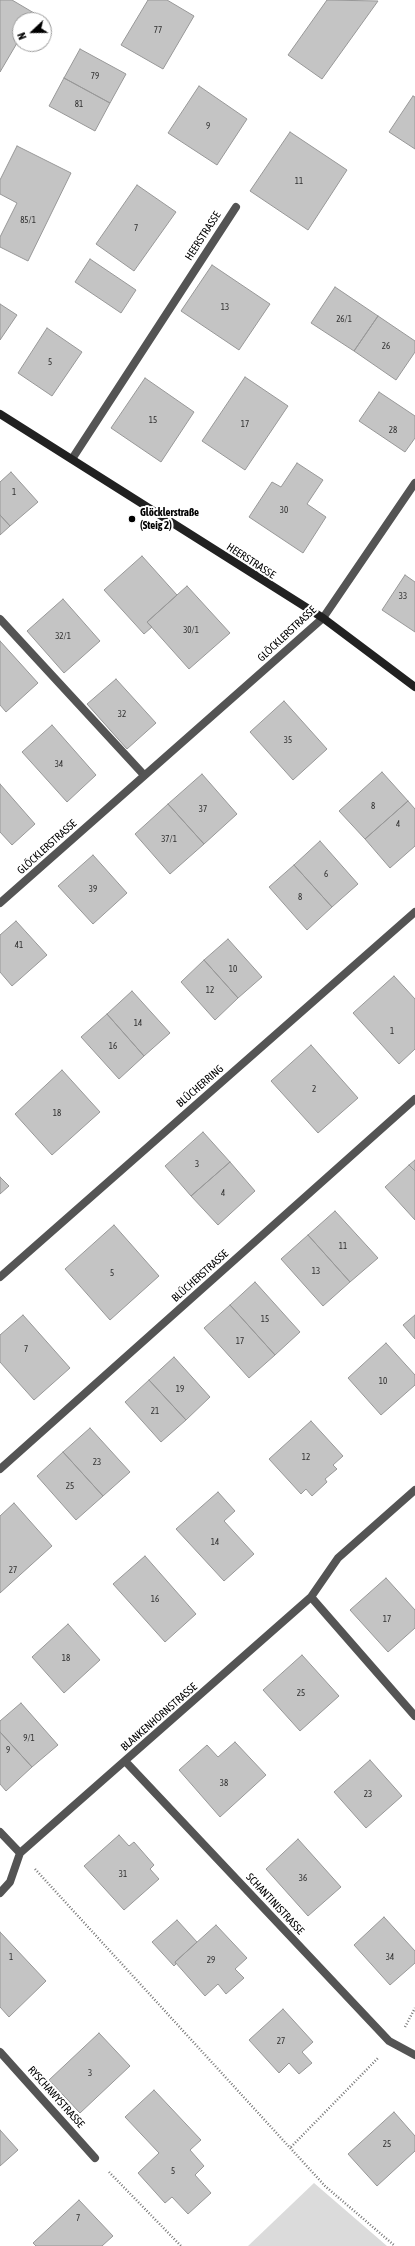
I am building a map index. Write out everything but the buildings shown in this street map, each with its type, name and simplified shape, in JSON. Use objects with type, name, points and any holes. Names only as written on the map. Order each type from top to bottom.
[{"type":"street","name":"HEERSTRASSE","points":[[72,459],[236,207]]},
{"type":"street","name":"HEERSTRASSE","points":[[0,414],[322,618],[415,687]]},
{"type":"street","name":"GLÖCKLERSTRASSE","points":[[0,903],[322,618],[415,483]]},
{"type":"street","points":[[0,619],[144,775]]},
{"type":"street","name":"BLÜCHERRING","points":[[0,1276],[415,912]]},
{"type":"street","name":"BLÜCHERSTRASSE","points":[[0,1469],[415,1100]]},
{"type":"street","name":"BLANKENHORNSTRASSE","points":[[20,1853],[311,1597],[338,1558],[415,1490]]},
{"type":"street","points":[[311,1597],[415,1716]]},
{"type":"street","name":"SCHANTINISTRASSE","points":[[125,1761],[389,2041],[415,2055]]},
{"type":"street","points":[[0,1832],[20,1853],[10,1882],[0,1893]]},
{"type":"street","name":"RYSCHAWYSTRASSE","points":[[0,2052],[95,2158]]},
{"type":"path","points":[[20,1853],[291,2147],[325,2186],[395,2246]]},
{"type":"path","points":[[291,2147],[378,2058],[389,2041]]},
{"type":"path","points":[[95,2158],[181,2246]]},
{"type":"shaded area","points":[[314,2183],[387,2246],[248,2246]]},
{"type":"place","name":"Glöcklerstraße (Steig 2)","points":[[132,519]]}]
